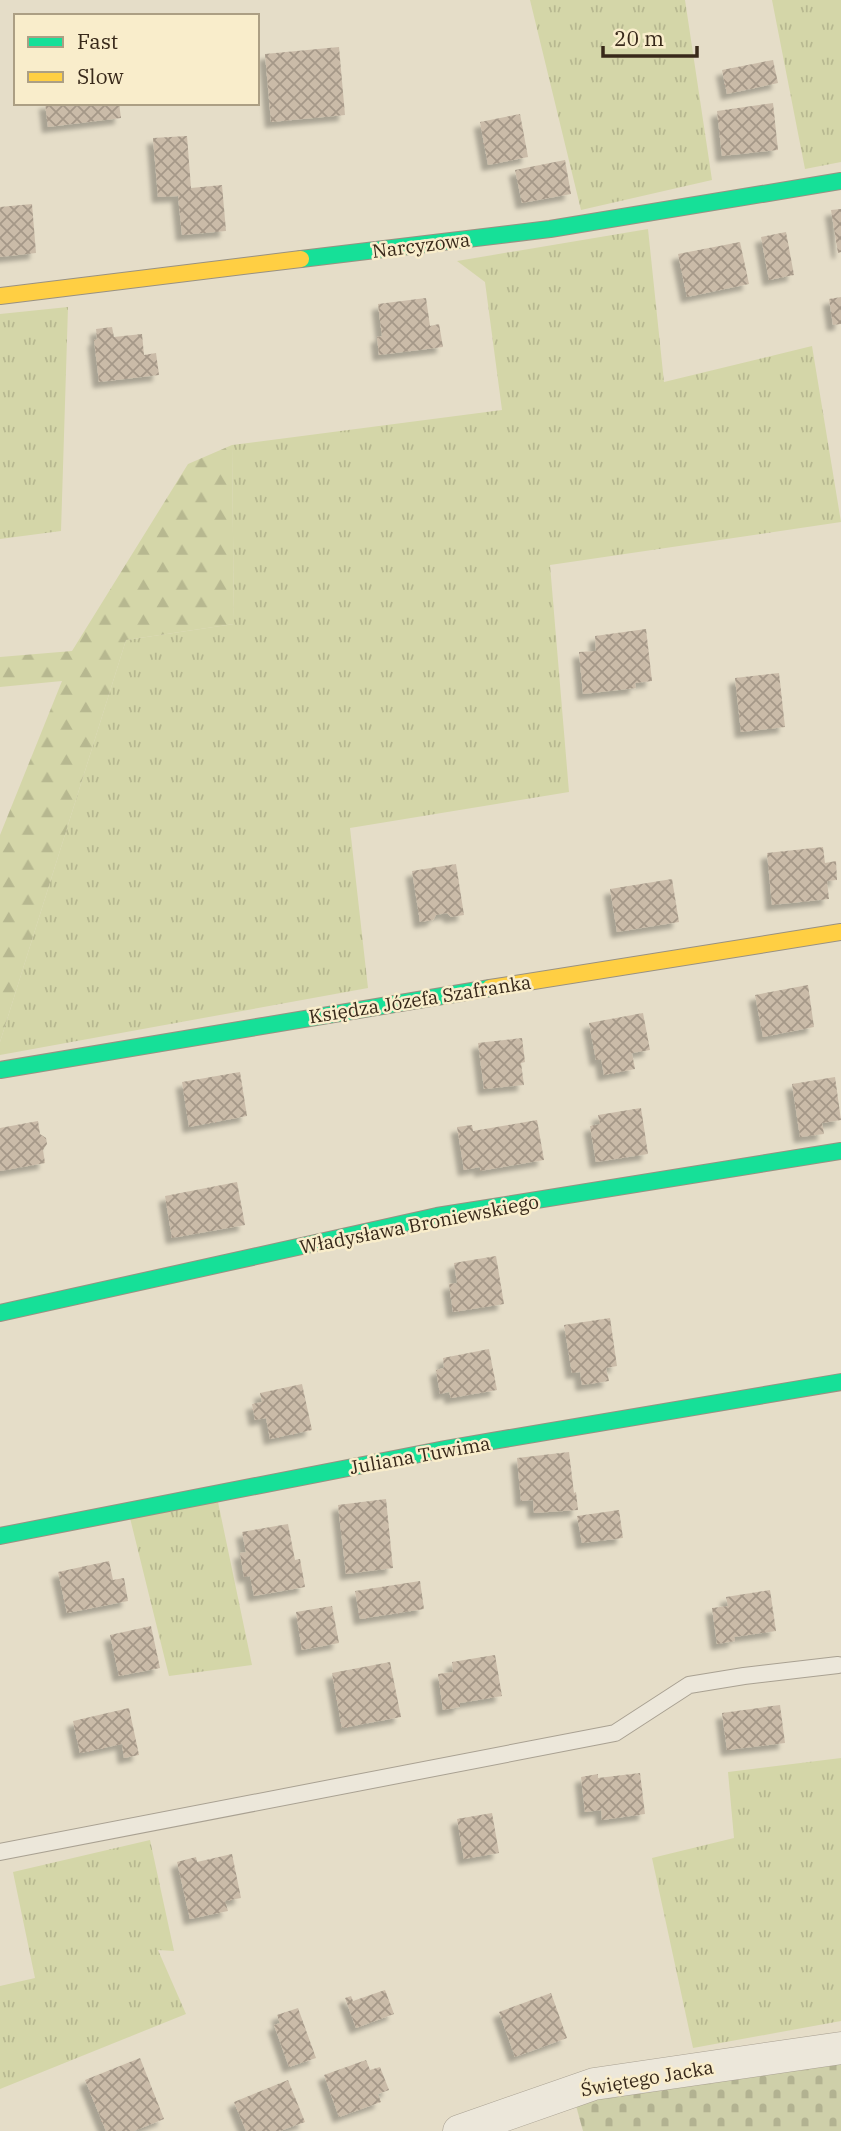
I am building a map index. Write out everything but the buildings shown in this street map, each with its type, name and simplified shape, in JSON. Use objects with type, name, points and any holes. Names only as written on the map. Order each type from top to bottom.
[{"type":"street","name":"Narcyzowa","points":[[0,296],[550,229],[841,181]]},
{"type":"street","name":"Księdza Józefa Szafranka","points":[[0,1070],[841,932]]},
{"type":"street","name":"Władysława Broniewskiego","points":[[0,1313],[437,1216],[841,1151]]},
{"type":"street","name":"Juliana Tuwima","points":[[0,1536],[445,1449],[841,1382]]},
{"type":"street","name":"Świętego Jacka","points":[[463,2130],[522,2114],[594,2084],[841,2048]]},
{"type":"lane","points":[[0,1852],[615,1733],[689,1685],[744,1675],[838,1665]]},
{"type":"green space","points":[[530,0],[685,0],[712,180],[581,210]]},
{"type":"green space","points":[[772,0],[841,0],[841,162],[805,169]]},
{"type":"green space","points":[[648,229],[664,382],[812,346],[841,522],[550,565],[569,792],[350,828],[368,988],[0,1055],[0,1042],[126,640],[234,624],[232,445],[502,410],[485,282],[457,261]]},
{"type":"green space","points":[[68,307],[61,531],[0,539],[0,314]]},
{"type":"green space","points":[[232,445],[234,624],[126,640],[0,1042],[0,835],[62,681],[0,687],[0,657],[72,651],[188,464]]},
{"type":"green space","points":[[218,1502],[252,1665],[169,1676],[130,1518]]},
{"type":"green space","points":[[841,1758],[841,2021],[693,2048],[652,1858],[734,1838],[728,1772]]},
{"type":"green space","points":[[150,1840],[174,1951],[158,1950],[186,2014],[0,2089],[0,1986],[35,1978],[13,1872]]},
{"type":"green space","points":[[841,2048],[841,2131],[583,2131],[572,2091]]},
{"type":"traffic: fast","points":[[301,259],[550,229],[841,181]]},
{"type":"traffic: fast","points":[[0,1070],[490,988]]},
{"type":"traffic: fast","points":[[0,1313],[437,1216],[841,1151]]},
{"type":"traffic: fast","points":[[0,1536],[445,1449],[841,1382]]},
{"type":"traffic: slow","points":[[0,296],[301,259]]},
{"type":"traffic: slow","points":[[490,988],[841,932]]}]
